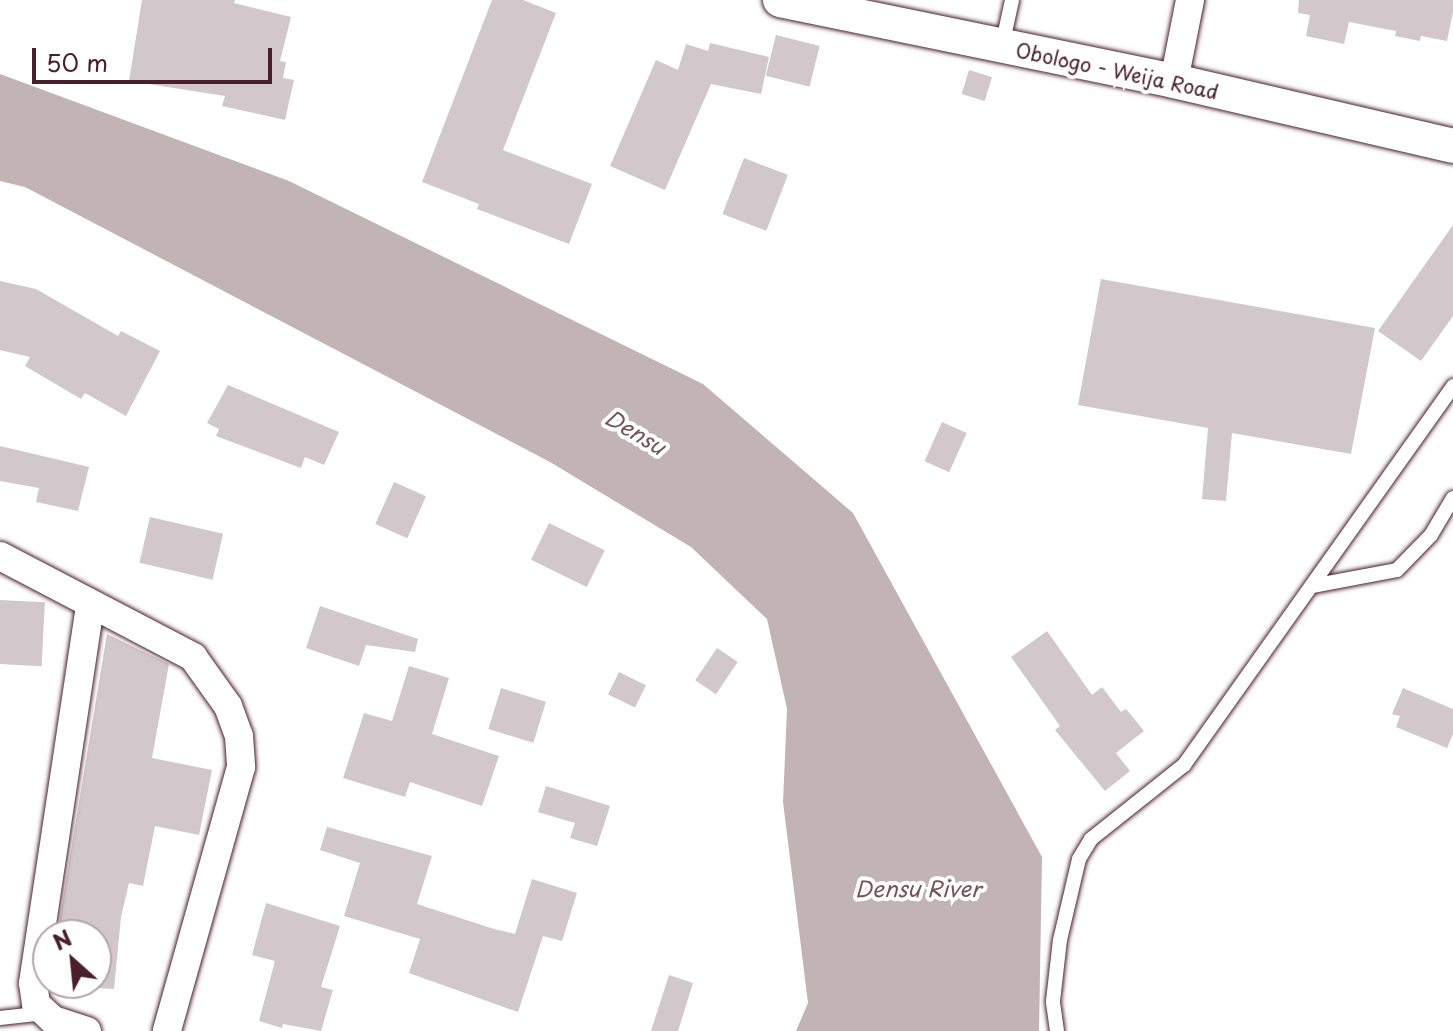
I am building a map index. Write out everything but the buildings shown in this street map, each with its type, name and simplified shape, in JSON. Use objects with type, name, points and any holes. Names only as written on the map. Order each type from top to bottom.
[{"type":"street","name":"Obologo - Weija Road","points":[[780,0],[1174,81],[1453,146]]},
{"type":"street","points":[[1174,81],[1190,0]]},
{"type":"street","points":[[0,556],[193,657],[228,706],[239,736],[241,767],[167,1031]]},
{"type":"street","points":[[87,1031],[53,1020],[45,1013],[36,1004],[33,983],[90,604]]},
{"type":"lane","points":[[1002,46],[1012,0]]},
{"type":"lane","points":[[1057,1031],[1053,1001],[1060,940],[1079,859],[1091,839],[1184,765],[1453,386]]},
{"type":"lane","points":[[1312,586],[1397,570],[1431,535],[1453,498]]},
{"type":"lane","points":[[0,1018],[45,1013]]},
{"type":"water","name":"Densu River","points":[[0,74],[289,181],[703,384],[853,513],[1042,857],[1039,1031],[796,1031],[808,1003],[783,802],[787,709],[767,619],[691,547],[550,462],[25,187],[0,181]]},
{"type":"water label","name":"Densu","points":[[636,431]]}]
